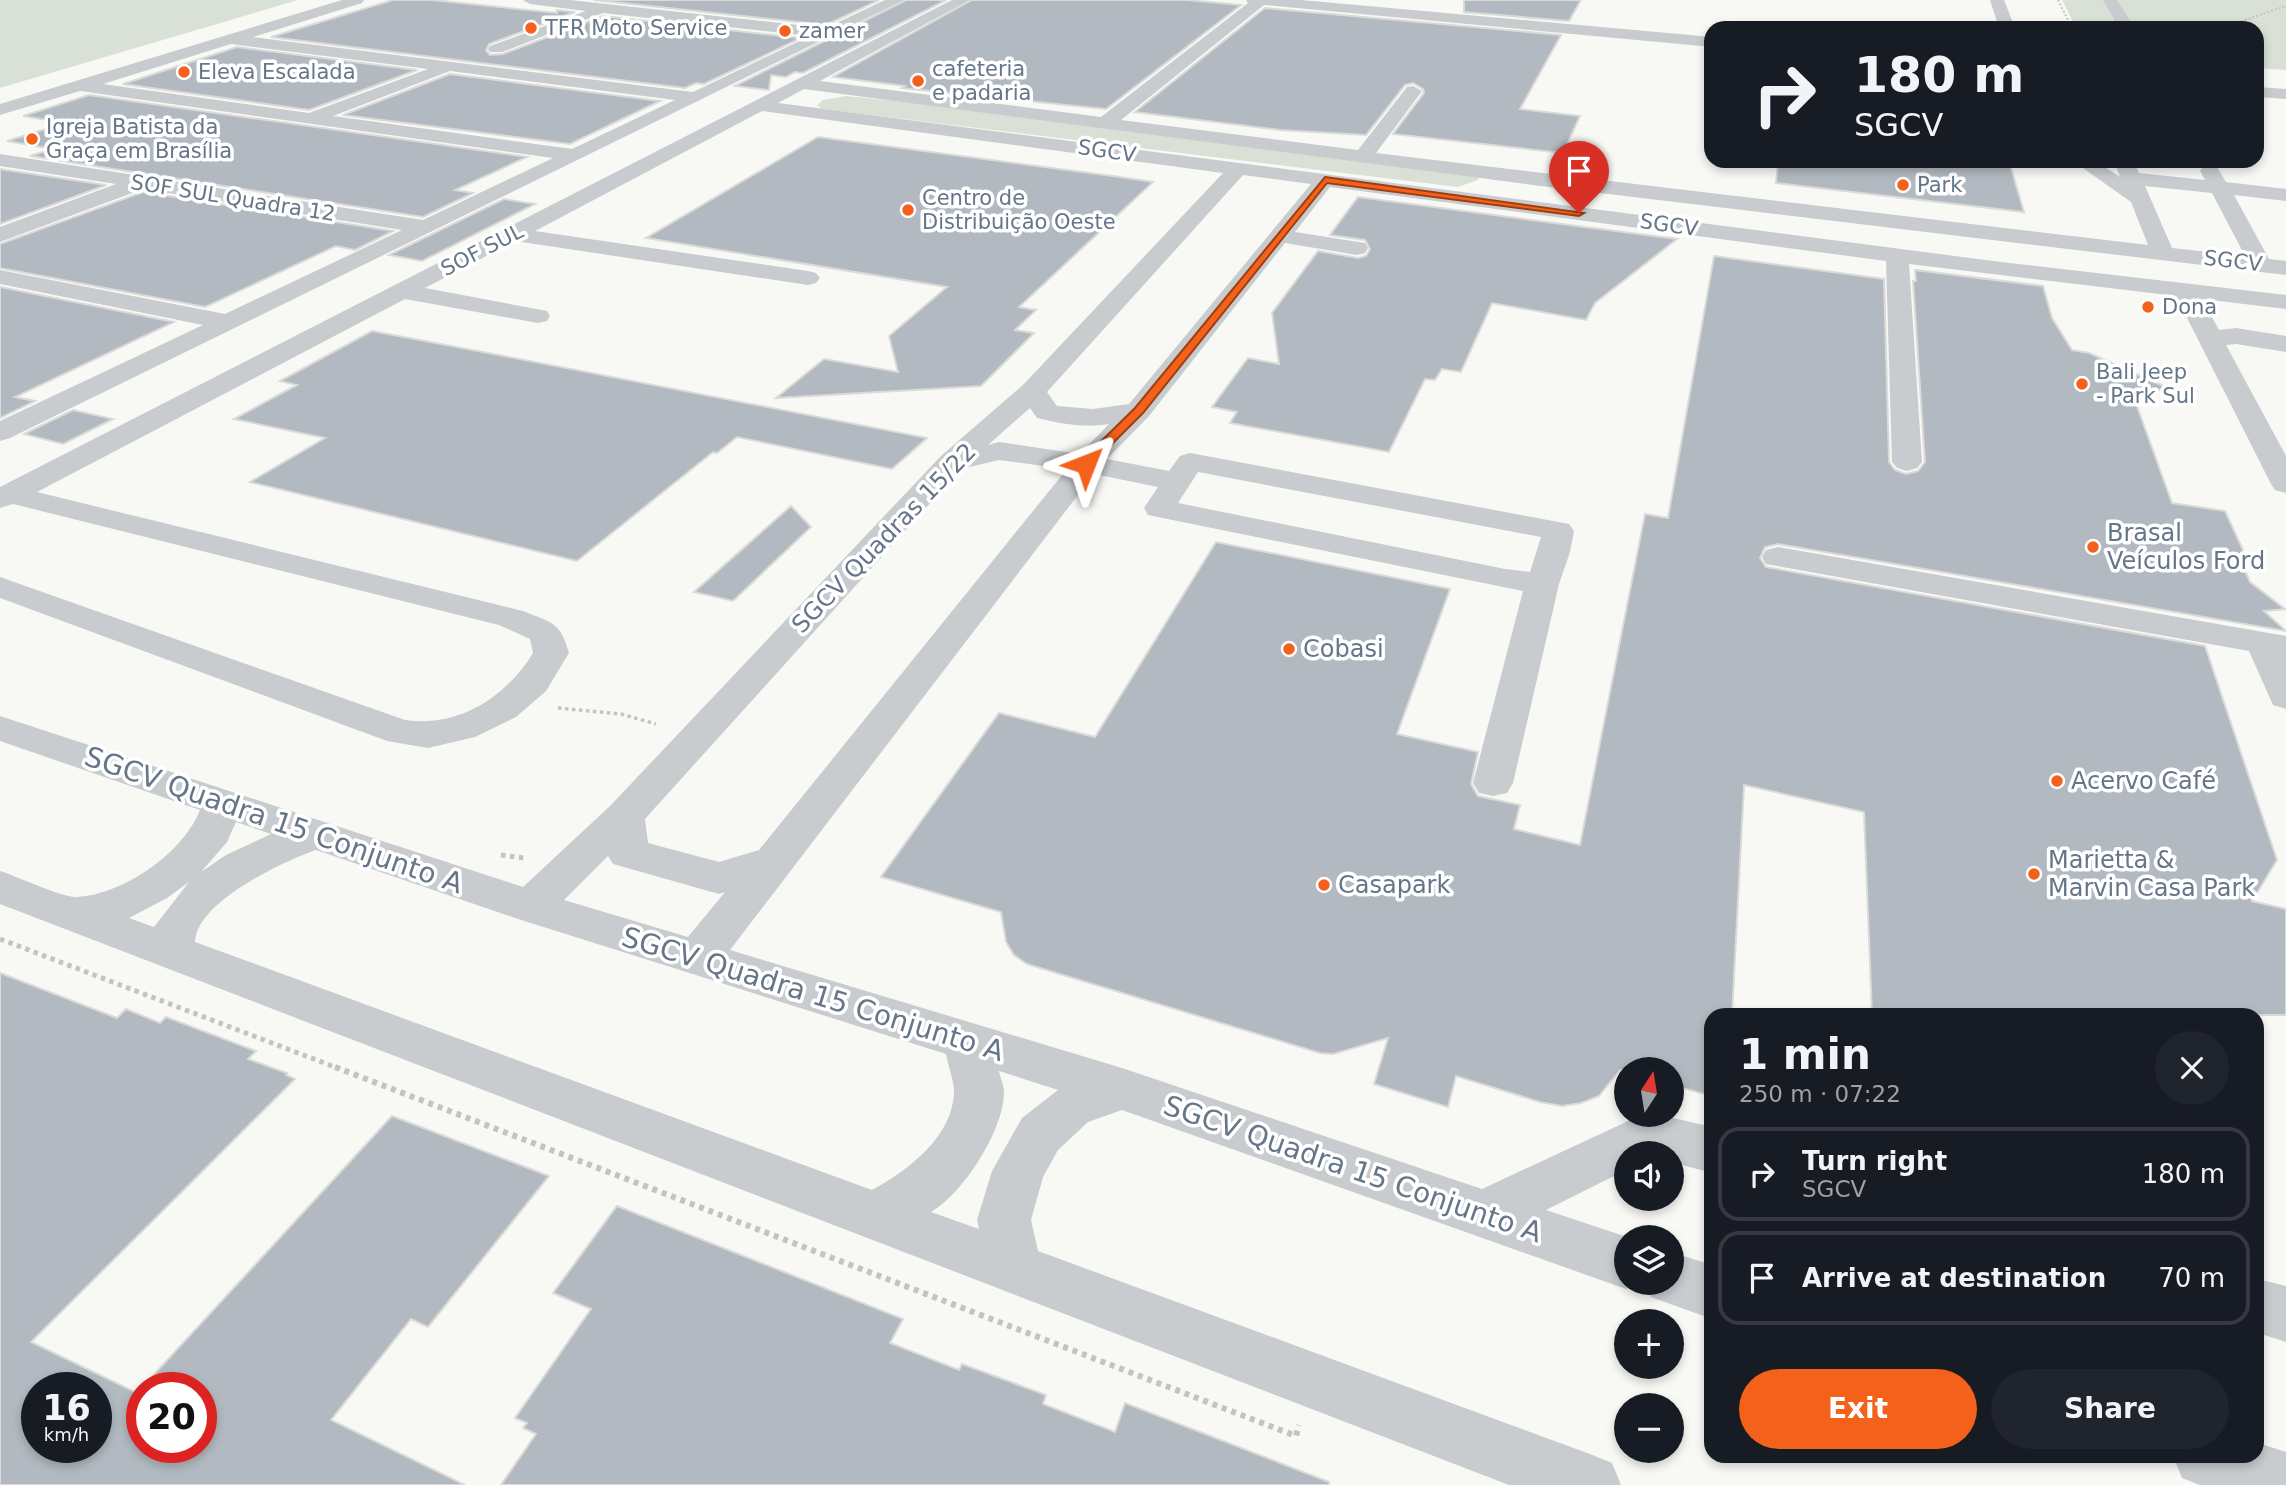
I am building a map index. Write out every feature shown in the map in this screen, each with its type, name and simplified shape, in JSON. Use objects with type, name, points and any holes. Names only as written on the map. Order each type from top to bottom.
[{"type":"street","points":[[0,110],[357,0]]},
{"type":"street","points":[[530,0],[827,33]]},
{"type":"street","points":[[1253,0],[1704,33]]},
{"type":"street","points":[[1997,0],[2004,21]]},
{"type":"street","points":[[2110,0],[2123,21]]},
{"type":"street","points":[[895,1],[896,9],[911,12],[956,4]]},
{"type":"street","name":"SOF SUL","points":[[0,432],[895,1]]},
{"type":"street","points":[[1105,123],[1260,1]]},
{"type":"street","name":"SOF SUL","points":[[4,496],[804,85],[956,4]]},
{"type":"street","points":[[1504,7],[1637,28]]},
{"type":"street","points":[[537,53],[490,48],[605,9]]},
{"type":"street","points":[[861,17],[896,17],[912,21],[916,25]]},
{"type":"street","points":[[284,23],[324,27]]},
{"type":"street","points":[[231,39],[694,97]]},
{"type":"street","points":[[310,118],[448,67]]},
{"type":"street","points":[[711,73],[738,76]]},
{"type":"street","name":"SGCV","points":[[804,85],[1541,180],[2286,268]]},
{"type":"street","points":[[80,86],[573,155]]},
{"type":"street","points":[[814,113],[809,107],[820,98],[855,91]]},
{"type":"street","points":[[1363,157],[1413,91]]},
{"type":"street","points":[[2264,92],[2286,94]]},
{"type":"street","name":"SGCV","points":[[761,106],[1957,263],[2286,302]]},
{"type":"street","name":"SOF SUL Quadra 12","points":[[0,160],[426,228]]},
{"type":"street","points":[[2094,168],[2142,200]]},
{"type":"street","points":[[2208,168],[2261,265]]},
{"type":"street","points":[[547,169],[539,177],[542,184],[554,187],[587,188],[612,183]]},
{"type":"street","name":"SGCV Quadras 15/22","points":[[530,906],[624,816],[951,462],[1033,391],[1238,169]]},
{"type":"street","points":[[2128,169],[2163,253]]},
{"type":"street","points":[[2128,169],[2219,187],[2286,195]]},
{"type":"street","points":[[1470,199],[1483,189],[1490,179],[1485,172]]},
{"type":"street","points":[[696,959],[1086,464],[1139,410],[1325,180]]},
{"type":"street","points":[[1526,206],[1528,184],[1541,180]]},
{"type":"street","points":[[0,235],[138,183]]},
{"type":"street","points":[[1216,192],[1242,188],[1281,193],[1293,221]]},
{"type":"street","points":[[1293,221],[1362,239]]},
{"type":"street","points":[[1952,228],[1957,263]]},
{"type":"street","points":[[512,234],[808,278]]},
{"type":"street","points":[[1897,255],[1908,462]]},
{"type":"street","points":[[0,277],[226,322]]},
{"type":"street","points":[[294,290],[318,285],[356,287],[363,291],[366,310]]},
{"type":"street","points":[[2185,290],[2211,339],[2274,439],[2285,477]]},
{"type":"street","points":[[403,291],[538,316]]},
{"type":"street","points":[[2211,339],[2236,336],[2286,344]]},
{"type":"street","points":[[1033,391],[1047,412],[1069,418],[1096,420],[1139,410]]},
{"type":"street","points":[[951,462],[999,451],[1176,481]]},
{"type":"street","points":[[1493,783],[1542,584],[1554,552],[1558,531],[1190,462],[1159,508],[1505,579],[1542,584]]},
{"type":"street","points":[[0,587],[400,732],[428,736],[462,728],[503,709],[533,683],[551,653],[546,633],[510,618],[4,496]]},
{"type":"street","points":[[1777,557],[2274,645],[2286,697]]},
{"type":"street","name":"SGCV Quadra 15 Conjunto A","points":[[0,728],[530,906],[1122,1089],[1614,1259]]},
{"type":"street","points":[[74,914],[114,906],[152,887],[183,864],[212,832],[224,802]]},
{"type":"street","points":[[624,816],[628,853],[719,878],[773,861]]},
{"type":"street","points":[[174,951],[172,935],[189,909],[215,884],[246,862],[281,845],[317,834]]},
{"type":"street","points":[[0,887],[1590,1485]]},
{"type":"street","points":[[873,1217],[918,1192],[952,1158],[971,1125],[979,1092],[967,1041]]},
{"type":"street","points":[[1014,1270],[1004,1220],[1018,1171],[1041,1134],[1070,1107],[1122,1089]]},
{"type":"street","points":[[1482,1215],[1649,1134],[1704,1148]]},
{"type":"street","points":[[1684,1282],[1704,1289]]},
{"type":"street","points":[[2264,1308],[2286,1314]]},
{"type":"street","points":[[2222,1463],[2268,1481]]},
{"type":"path","points":[[2058,0],[2068,21]]},
{"type":"path","points":[[2242,21],[2286,6]]},
{"type":"path","points":[[522,692],[559,708],[621,714],[698,737]]},
{"type":"path","points":[[495,854],[525,858],[534,855]]},
{"type":"path","points":[[0,939],[1296,1436],[1309,1380]]},
{"type":"shaded area","points":[[0,0],[298,0],[0,88]]},
{"type":"shaded area","points":[[2062,0],[2286,0],[2286,70],[2264,68],[2264,21],[2072,21]]},
{"type":"shaded area","points":[[846,96],[985,110],[1479,176],[1478,180],[1458,187],[822,109],[817,105],[823,100]]},
{"type":"building","points":[[393,0],[432,0],[557,13],[557,10],[575,12],[489,44],[486,50],[490,55],[503,54],[603,16],[801,38],[704,84],[696,83],[685,88],[271,37]]},
{"type":"building","points":[[594,0],[879,0],[826,25]]},
{"type":"building","points":[[906,0],[946,0],[803,73],[795,72],[786,77],[771,75],[769,90],[735,86]]},
{"type":"building","points":[[972,0],[1187,0],[1241,5],[1106,109],[902,88],[905,86],[833,77]]},
{"type":"building","points":[[1464,0],[1581,0],[1569,21],[1464,12]]},
{"type":"building","points":[[1265,8],[1561,35],[1520,109],[1580,116],[1563,153],[1393,134],[1424,93],[1423,89],[1413,83],[1405,85],[1366,135],[1280,130],[1135,112]]},
{"type":"building","points":[[237,47],[417,70],[309,110],[123,84]]},
{"type":"building","points":[[450,74],[660,101],[570,144],[343,115]]},
{"type":"building","points":[[89,95],[527,157],[455,190],[473,193],[423,217],[30,156],[52,149],[7,141],[65,123],[23,116]]},
{"type":"building","name":"Centro de Distribuição Oeste","points":[[818,137],[1153,182],[1019,307],[1036,310],[1015,330],[1034,333],[981,386],[776,398],[824,359],[898,372],[889,336],[947,287],[646,238]]},
{"type":"building","name":"Park","points":[[1777,168],[2011,168],[2024,212],[1776,183]]},
{"type":"building","points":[[0,169],[106,185],[0,224]]},
{"type":"building","points":[[143,192],[393,231],[355,250],[336,246],[205,307],[0,268],[0,244]]},
{"type":"building","points":[[1358,197],[1677,239],[1595,303],[1586,320],[1492,303],[1461,372],[1442,369],[1435,380],[1425,379],[1389,452],[1230,423],[1237,412],[1212,407],[1248,358],[1279,364],[1272,313],[1318,251],[1358,258],[1366,256],[1370,249],[1365,240],[1330,235]]},
{"type":"building","points":[[504,199],[535,204],[422,261],[389,255]]},
{"type":"building","name":"Casapark","points":[[1714,256],[1884,279],[1889,462],[1895,470],[1906,474],[1918,471],[1925,462],[1913,281],[1916,281],[1915,270],[2043,286],[2052,318],[2072,350],[2089,353],[2168,388],[2134,398],[2172,503],[2225,511],[2243,550],[2240,559],[2250,582],[2285,609],[2264,611],[2286,631],[1778,544],[1765,547],[1760,558],[1766,567],[2205,646],[2277,860],[2252,901],[2286,909],[2286,1015],[2264,1015],[2264,1008],[1872,1008],[1864,812],[1744,785],[1732,1008],[1704,1008],[1704,1094],[1684,1088],[1684,1057],[1614,1057],[1614,1077],[1599,1096],[1581,1103],[1562,1106],[1540,1102],[1456,1076],[1448,1107],[1374,1084],[1388,1038],[1333,1054],[1320,1053],[1027,964],[1014,955],[1006,942],[1001,912],[881,877],[999,713],[1095,737],[1216,542],[1450,589],[1397,734],[1478,752],[1471,784],[1478,796],[1520,805],[1514,829],[1580,845],[1645,514],[1668,518]]},
{"type":"building","points":[[0,287],[174,322],[15,397],[35,401],[0,418]]},
{"type":"building","points":[[372,331],[927,438],[892,469],[737,437],[717,453],[713,452],[577,561],[250,482],[325,438],[234,419],[297,385],[280,381]]},
{"type":"building","points":[[73,410],[113,419],[63,444],[24,434]]},
{"type":"building","points":[[791,506],[811,527],[733,601],[694,592]]},
{"type":"building","points":[[0,973],[117,1018],[126,1009],[160,1023],[166,1017],[256,1051],[248,1059],[287,1073],[286,1075],[295,1079],[31,1342],[93,1372],[21,1372],[21,1463],[112,1463],[112,1381],[126,1388],[126,1463],[217,1463],[217,1372],[156,1372],[392,1116],[549,1176],[428,1327],[411,1319],[331,1420],[465,1485],[0,1485]]},
{"type":"building","points":[[617,1206],[903,1319],[890,1343],[959,1370],[962,1364],[1046,1395],[1043,1404],[1115,1432],[1125,1403],[1329,1482],[1329,1485],[501,1485],[536,1434],[523,1428],[527,1423],[515,1418],[591,1309],[553,1293]]},
{"type":"place","name":"TFR Moto Service","points":[[531,28]]},
{"type":"place","name":"zamer","points":[[785,31]]},
{"type":"place","name":"Eleva Escalada","points":[[184,72]]},
{"type":"place","name":"cafeteria e padaria","points":[[918,81]]},
{"type":"place","name":"Igreja Batista da Graça em Brasília","points":[[32,139]]},
{"type":"place","name":"Park","points":[[1903,185]]},
{"type":"place","name":"Centro de Distribuição Oeste","points":[[908,210]]},
{"type":"place","name":"Dona","points":[[2148,307]]},
{"type":"place","name":"Bali Jeep - Park Sul","points":[[2082,384]]},
{"type":"place","name":"Brasal Veículos Ford","points":[[2093,547]]},
{"type":"place","name":"Cobasi","points":[[1289,649]]},
{"type":"place","name":"Acervo Café","points":[[2057,781]]},
{"type":"place","name":"Marietta & Marvin Casa Park","points":[[2034,874]]},
{"type":"place","name":"Casapark","points":[[1324,885]]},
{"type":"route","points":[[1086,464],[1139,410],[1325,180],[1579,213]]}]
